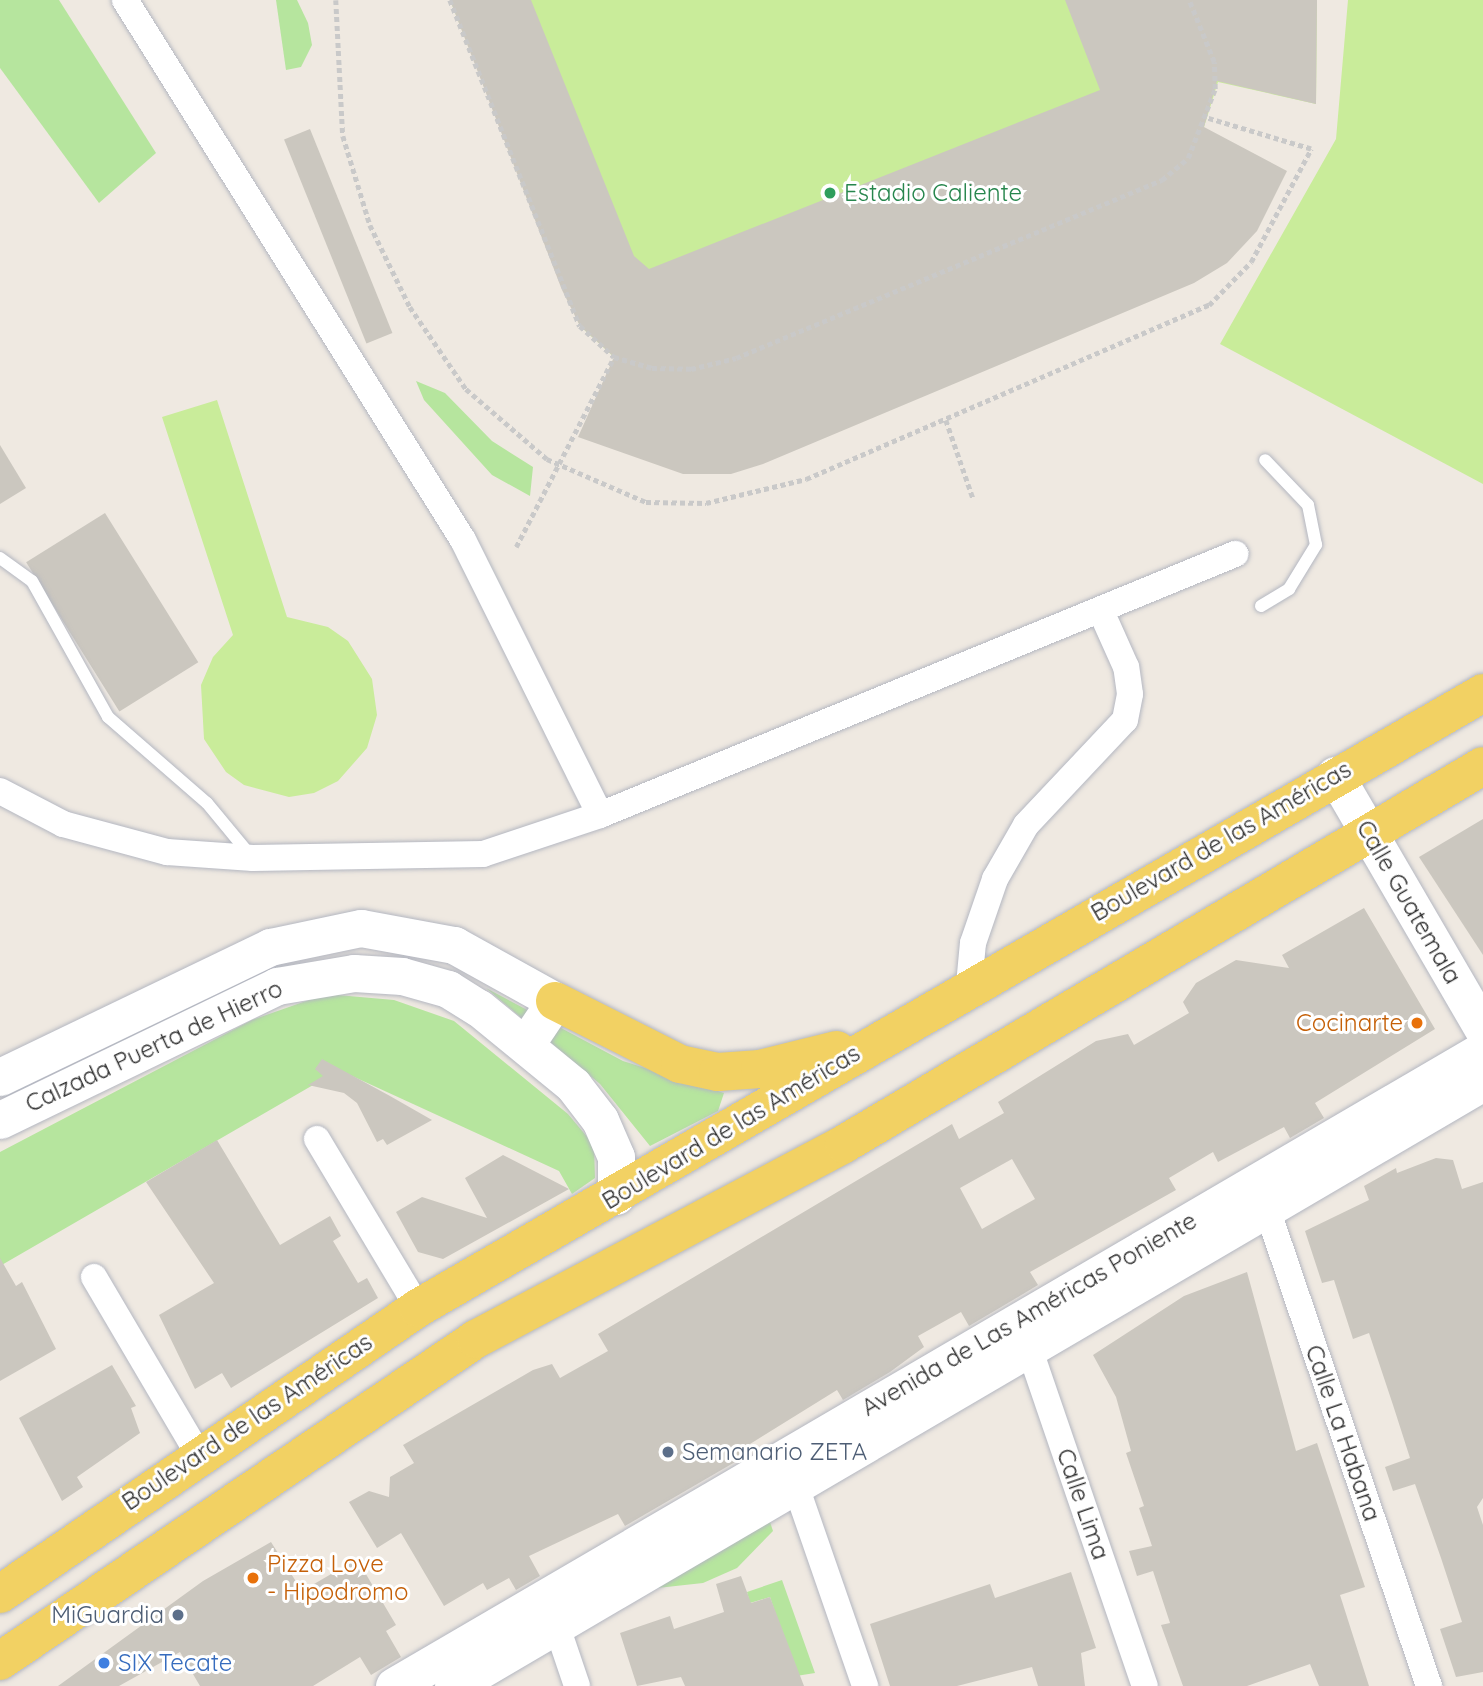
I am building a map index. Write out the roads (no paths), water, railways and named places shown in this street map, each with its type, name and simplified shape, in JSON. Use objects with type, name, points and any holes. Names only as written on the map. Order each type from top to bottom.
[{"type":"main road","name":"Boulevard de las Américas","points":[[0,1594],[199,1455],[418,1308],[616,1196],[969,985],[1483,693]]},
{"type":"main road","points":[[0,1661],[476,1339],[844,1144],[1483,766]]},
{"type":"main road","points":[[555,1001],[680,1064],[718,1072],[760,1069],[876,1040]]},
{"type":"street","points":[[125,0],[463,540],[600,815]]},
{"type":"street","points":[[0,791],[62,824],[119,844],[253,858],[472,856],[600,815],[1235,554]]},
{"type":"street","points":[[969,985],[985,907],[1020,836],[1125,720],[1130,694],[1126,667],[1101,611]]},
{"type":"street","name":"Calle Guatemala","points":[[1335,775],[1483,1029]]},
{"type":"street","name":"Calzada Puerta de Hierro","points":[[0,1077],[258,952],[316,934],[361,928],[431,939],[555,1001]]},
{"type":"street","name":"Calzada Puerta de Hierro","points":[[0,1120],[232,1005],[306,977],[402,976],[448,989],[526,1044],[573,1085],[600,1120],[616,1157],[616,1196]]},
{"type":"street","points":[[526,1044],[555,1001]]},
{"type":"street","name":"Avenida de Las Américas Poniente","points":[[394,1686],[551,1610],[790,1468],[1025,1335],[1262,1194],[1483,1050]]},
{"type":"street","name":"Avenida de Las Américas Poniente","points":[[1262,1194],[1483,1082]]},
{"type":"street","points":[[317,1139],[418,1308]]},
{"type":"street","name":"Calle La Habana","points":[[1262,1194],[1429,1686]]},
{"type":"street","points":[[94,1277],[199,1455]]},
{"type":"street","name":"Calle Lima","points":[[1025,1335],[1145,1686]]},
{"type":"street","points":[[790,1468],[865,1686]]},
{"type":"street","points":[[551,1610],[577,1686]]},
{"type":"street","name":"Avenida de Las Américas Poniente","points":[[453,1686],[551,1610]]},
{"type":"lane","points":[[1261,606],[1289,589],[1316,545],[1308,505],[1265,460]]},
{"type":"lane","points":[[0,558],[32,582],[108,717],[207,803],[253,858]]},
{"type":"place","name":"Estadio Caliente","points":[[830,193]]},
{"type":"place","name":"Cocinarte","points":[[1417,1023]]},
{"type":"place","name":"Semanario ZETA","points":[[668,1452]]},
{"type":"place","name":"Pizza Love - Hipodromo","points":[[253,1578]]},
{"type":"place","name":"MiGuardia","points":[[178,1615]]},
{"type":"place","name":"SIX Tecate","points":[[104,1663]]}]
